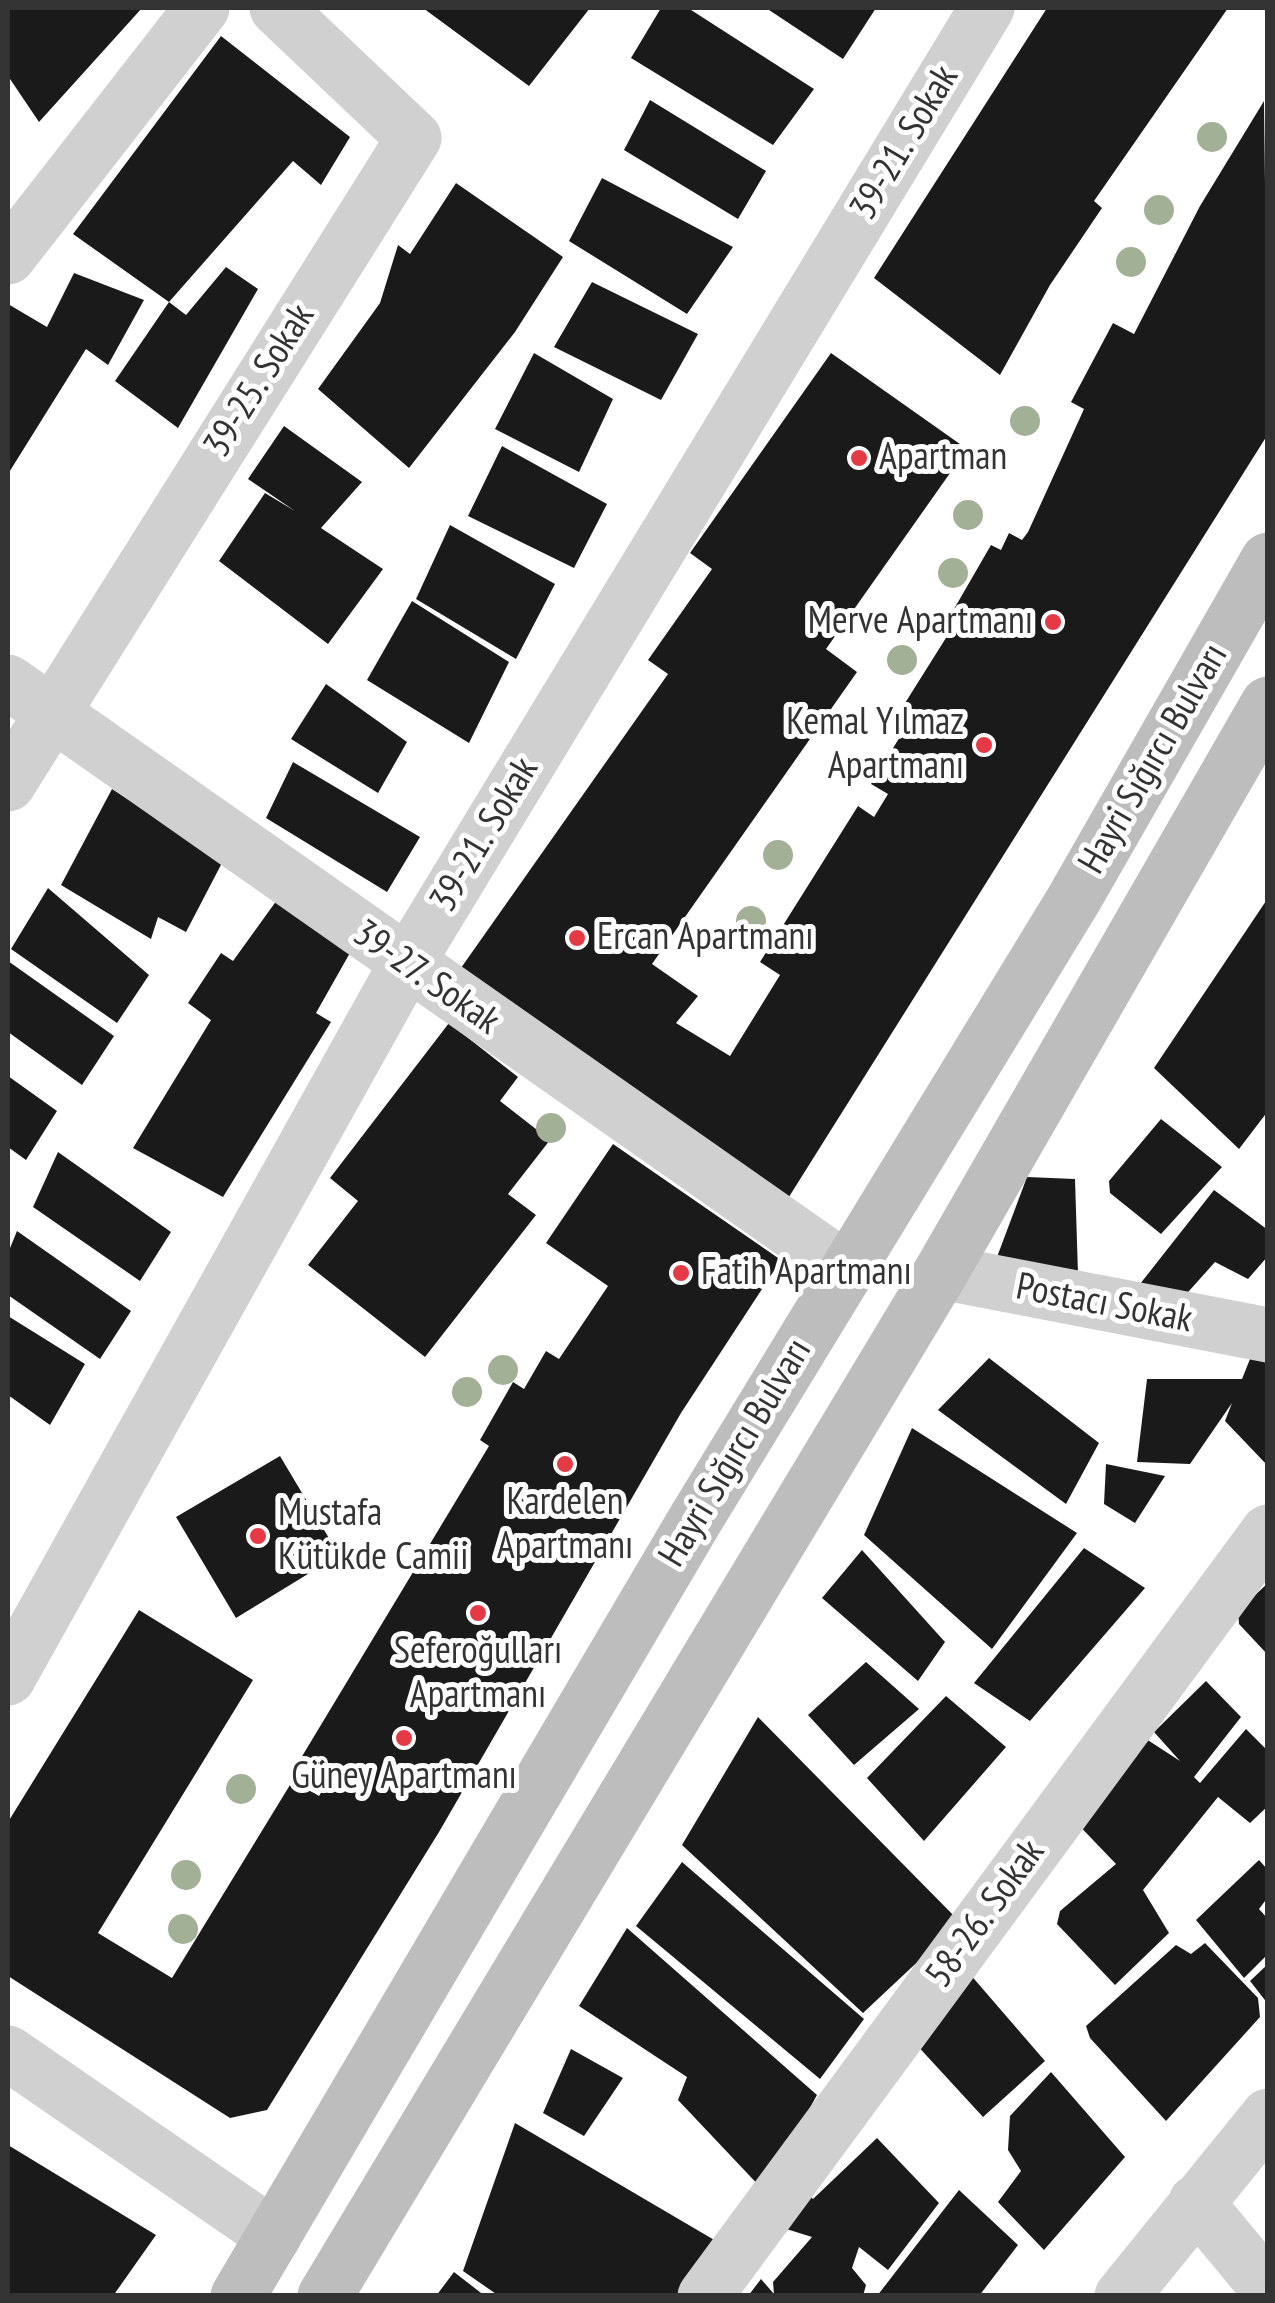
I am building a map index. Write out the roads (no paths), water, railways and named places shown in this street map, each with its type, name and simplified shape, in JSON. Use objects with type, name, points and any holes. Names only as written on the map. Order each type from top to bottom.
[{"type":"main road","name":"Hayri Sığırcı Bulvarı","points":[[238,2296],[847,1270],[1074,899],[1268,560]]},
{"type":"main road","name":"Hayri Sığırcı Bulvarı","points":[[326,2296],[941,1272],[1268,704]]},
{"type":"street","points":[[8,255],[202,8]]},
{"type":"street","name":"39-25. Sokak","points":[[8,784],[28,698],[414,138],[278,8]]},
{"type":"street","name":"39-21. Sokak","points":[[8,1678],[406,965],[988,8]]},
{"type":"street","name":"39-27. Sokak","points":[[28,698],[847,1270]]},
{"type":"street","name":"Postacı Sokak","points":[[941,1272],[1268,1335]]},
{"type":"street","name":"58-26. Sokak","points":[[704,2296],[1268,1532]]},
{"type":"street","points":[[8,2053],[274,2236]]},
{"type":"street","points":[[1122,2296],[1268,2116]]},
{"type":"street","points":[[1196,2202],[1268,2289]]},
{"type":"place","name":"Apartman","points":[[859,458]]},
{"type":"place","name":"Merve Apartmanı","points":[[1053,622]]},
{"type":"place","name":"Kemal Yılmaz Apartmanı","points":[[984,745]]},
{"type":"place","name":"Ercan Apartmanı","points":[[577,938]]},
{"type":"place","name":"Fatih Apartmanı","points":[[681,1273]]},
{"type":"place","name":"Kardelen Apartmanı","points":[[565,1464]]},
{"type":"place","name":"Mustafa Kütükde Camii","points":[[258,1536]]},
{"type":"place","name":"Seferoğulları Apartmanı","points":[[478,1613]]},
{"type":"place","name":"Güney Apartmanı","points":[[404,1738]]}]
